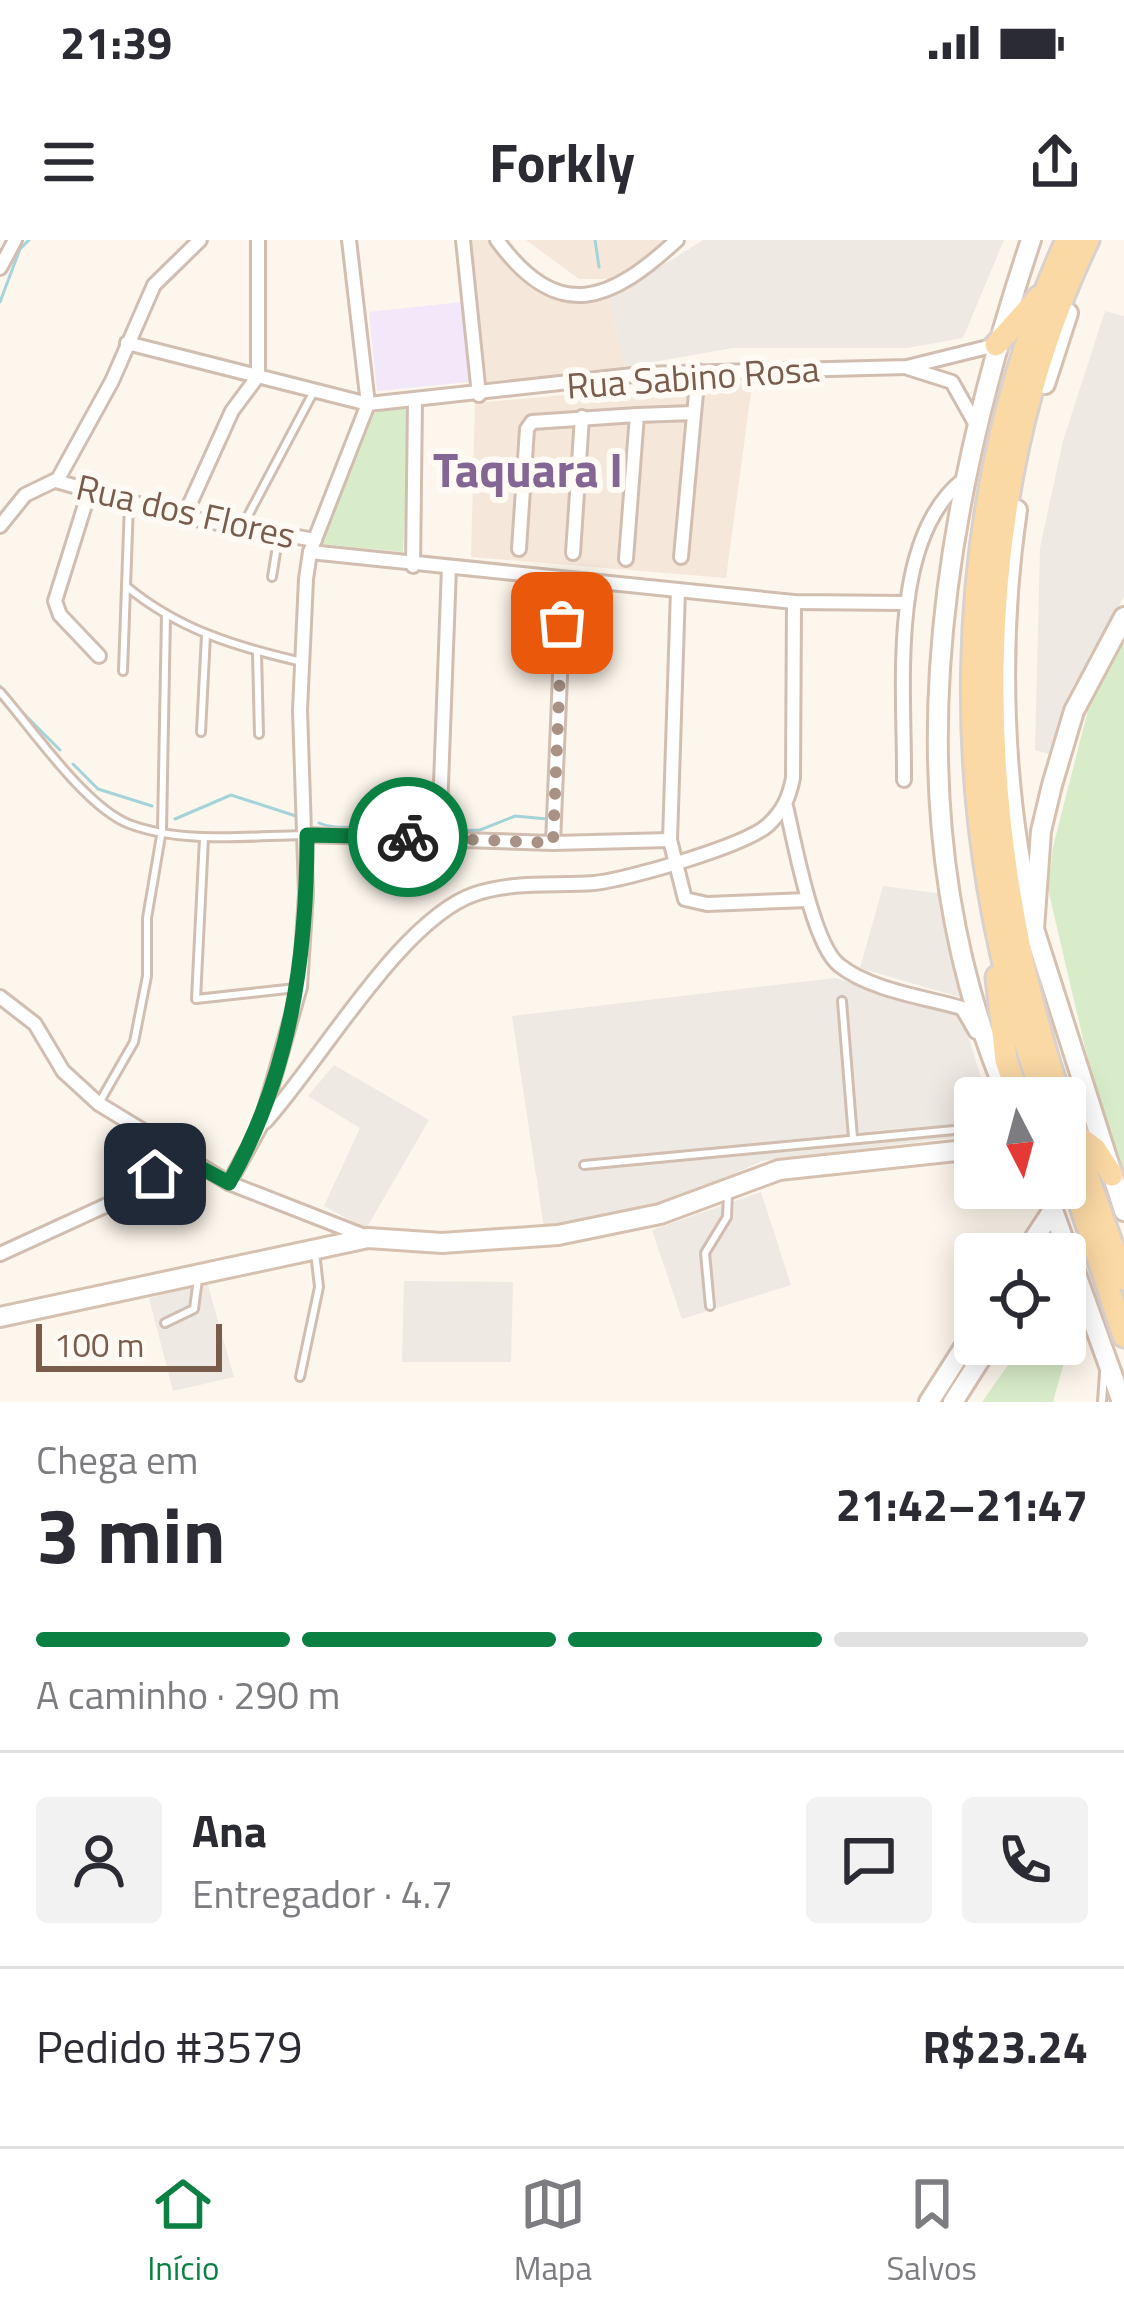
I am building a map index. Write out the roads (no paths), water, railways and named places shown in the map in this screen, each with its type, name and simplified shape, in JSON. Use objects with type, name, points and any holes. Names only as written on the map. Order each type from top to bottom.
[{"type":"main road","points":[[1014,1077],[1004,1040],[978,807],[972,641],[988,492],[1043,292],[1066,240]]},
{"type":"main road","points":[[1054,1077],[1029,996],[1010,894],[995,755],[994,668],[999,573],[1012,482],[1047,343],[1088,240]]},
{"type":"main road","points":[[996,345],[1043,292]]},
{"type":"main road","points":[[995,934],[1038,1077]]},
{"type":"main road","points":[[1086,1142],[1112,1175]]},
{"type":"main road","points":[[1086,1177],[1124,1280]]},
{"type":"main road","points":[[1082,1209],[1124,1336]]},
{"type":"street","points":[[0,268],[14,240]]},
{"type":"street","points":[[0,526],[25,495],[56,481],[154,285],[200,240]]},
{"type":"street","points":[[184,517],[232,411],[258,376],[257,240]]},
{"type":"street","points":[[260,1127],[300,987],[307,835],[302,662],[313,546],[368,404],[349,240]]},
{"type":"street","points":[[463,240],[479,395]]},
{"type":"street","points":[[497,240],[524,271],[548,287],[591,294],[625,285],[677,240]]},
{"type":"street","points":[[999,1077],[967,971],[940,807],[938,653],[947,563],[975,423],[1031,240]]},
{"type":"street","points":[[1099,240],[1042,390],[1015,525],[1006,650],[1023,884],[1124,1210]]},
{"type":"street","points":[[127,343],[368,404]]},
{"type":"street","name":"Rua Sabino Rosa","points":[[368,404],[698,370],[907,367],[996,345]]},
{"type":"street","name":"Rua Sabino Rosa","points":[[907,367],[952,382],[975,423]]},
{"type":"street","points":[[681,556],[698,370]]},
{"type":"street","points":[[413,566],[415,400]]},
{"type":"street","points":[[518,549],[526,429],[537,418],[694,413]]},
{"type":"street","points":[[626,559],[637,415]]},
{"type":"street","points":[[573,553],[582,417]]},
{"type":"street","points":[[904,780],[906,602],[928,519],[964,479]]},
{"type":"street","name":"Rua dos Flores","points":[[56,481],[184,517],[413,566],[794,602],[906,602]]},
{"type":"street","points":[[89,492],[55,601],[60,615],[99,656]]},
{"type":"street","points":[[439,838],[448,567]]},
{"type":"street","points":[[553,843],[564,580]]},
{"type":"street","points":[[679,590],[670,840],[685,899],[707,904],[808,900]]},
{"type":"street","points":[[794,602],[795,756],[785,806],[808,900],[834,962],[860,976],[967,1012],[996,1077]]},
{"type":"street","points":[[1034,929],[1041,831],[1058,766],[1074,711],[1124,617]]},
{"type":"street","points":[[229,1183],[260,1127],[304,1078],[391,959],[452,903],[502,886],[635,877],[755,834],[785,806]]},
{"type":"street","points":[[307,835],[553,843],[670,840]]},
{"type":"street","points":[[0,997],[35,1024],[63,1071],[99,1104],[229,1183],[368,1238]]},
{"type":"street","points":[[0,1317],[368,1238],[442,1243],[558,1234],[660,1214],[799,1166],[954,1151]]},
{"type":"street","points":[[0,1254],[107,1205],[179,1156]]},
{"type":"street","points":[[1038,1233],[1053,1210]]},
{"type":"street","points":[[1053,1210],[1059,1233]]},
{"type":"street","points":[[1086,1314],[1122,1402]]},
{"type":"street","points":[[929,1402],[954,1363]]},
{"type":"street","points":[[953,1402],[977,1365]]},
{"type":"lane","points":[[242,527],[314,393]]},
{"type":"lane","points":[[123,671],[129,503]]},
{"type":"lane","points":[[272,577],[279,534]]},
{"type":"lane","points":[[126,586],[166,615],[206,635],[257,654],[302,662]]},
{"type":"lane","points":[[99,1104],[134,1042],[142,1010],[147,918],[162,830],[166,615]]},
{"type":"lane","points":[[201,732],[206,635]]},
{"type":"lane","points":[[257,654],[259,734]]},
{"type":"lane","points":[[0,692],[64,770],[127,824],[204,838],[307,835]]},
{"type":"lane","points":[[204,838],[196,999],[300,987]]},
{"type":"lane","points":[[842,1001],[853,1138]]},
{"type":"lane","points":[[584,1165],[954,1130]]},
{"type":"lane","points":[[710,1306],[705,1253],[728,1217],[728,1190]]},
{"type":"lane","points":[[300,1378],[319,1287],[315,1249]]},
{"type":"lane","points":[[165,1323],[194,1309],[199,1299],[197,1276]]},
{"type":"lane","points":[[1102,1402],[1106,1358]]},
{"type":"waterway","points":[[0,302],[20,249],[29,240]]},
{"type":"waterway","points":[[595,240],[599,267]]},
{"type":"waterway","points":[[0,686],[8,698]]},
{"type":"waterway","points":[[15,705],[60,750]]},
{"type":"waterway","points":[[73,764],[98,789],[152,806]]},
{"type":"waterway","points":[[175,819],[231,795],[299,817]]},
{"type":"waterway","points":[[454,831],[480,830],[515,816],[547,819]]},
{"type":"waterway","points":[[319,823],[388,832]]},
{"type":"district","name":"Taquara I","points":[[528,470]]}]
